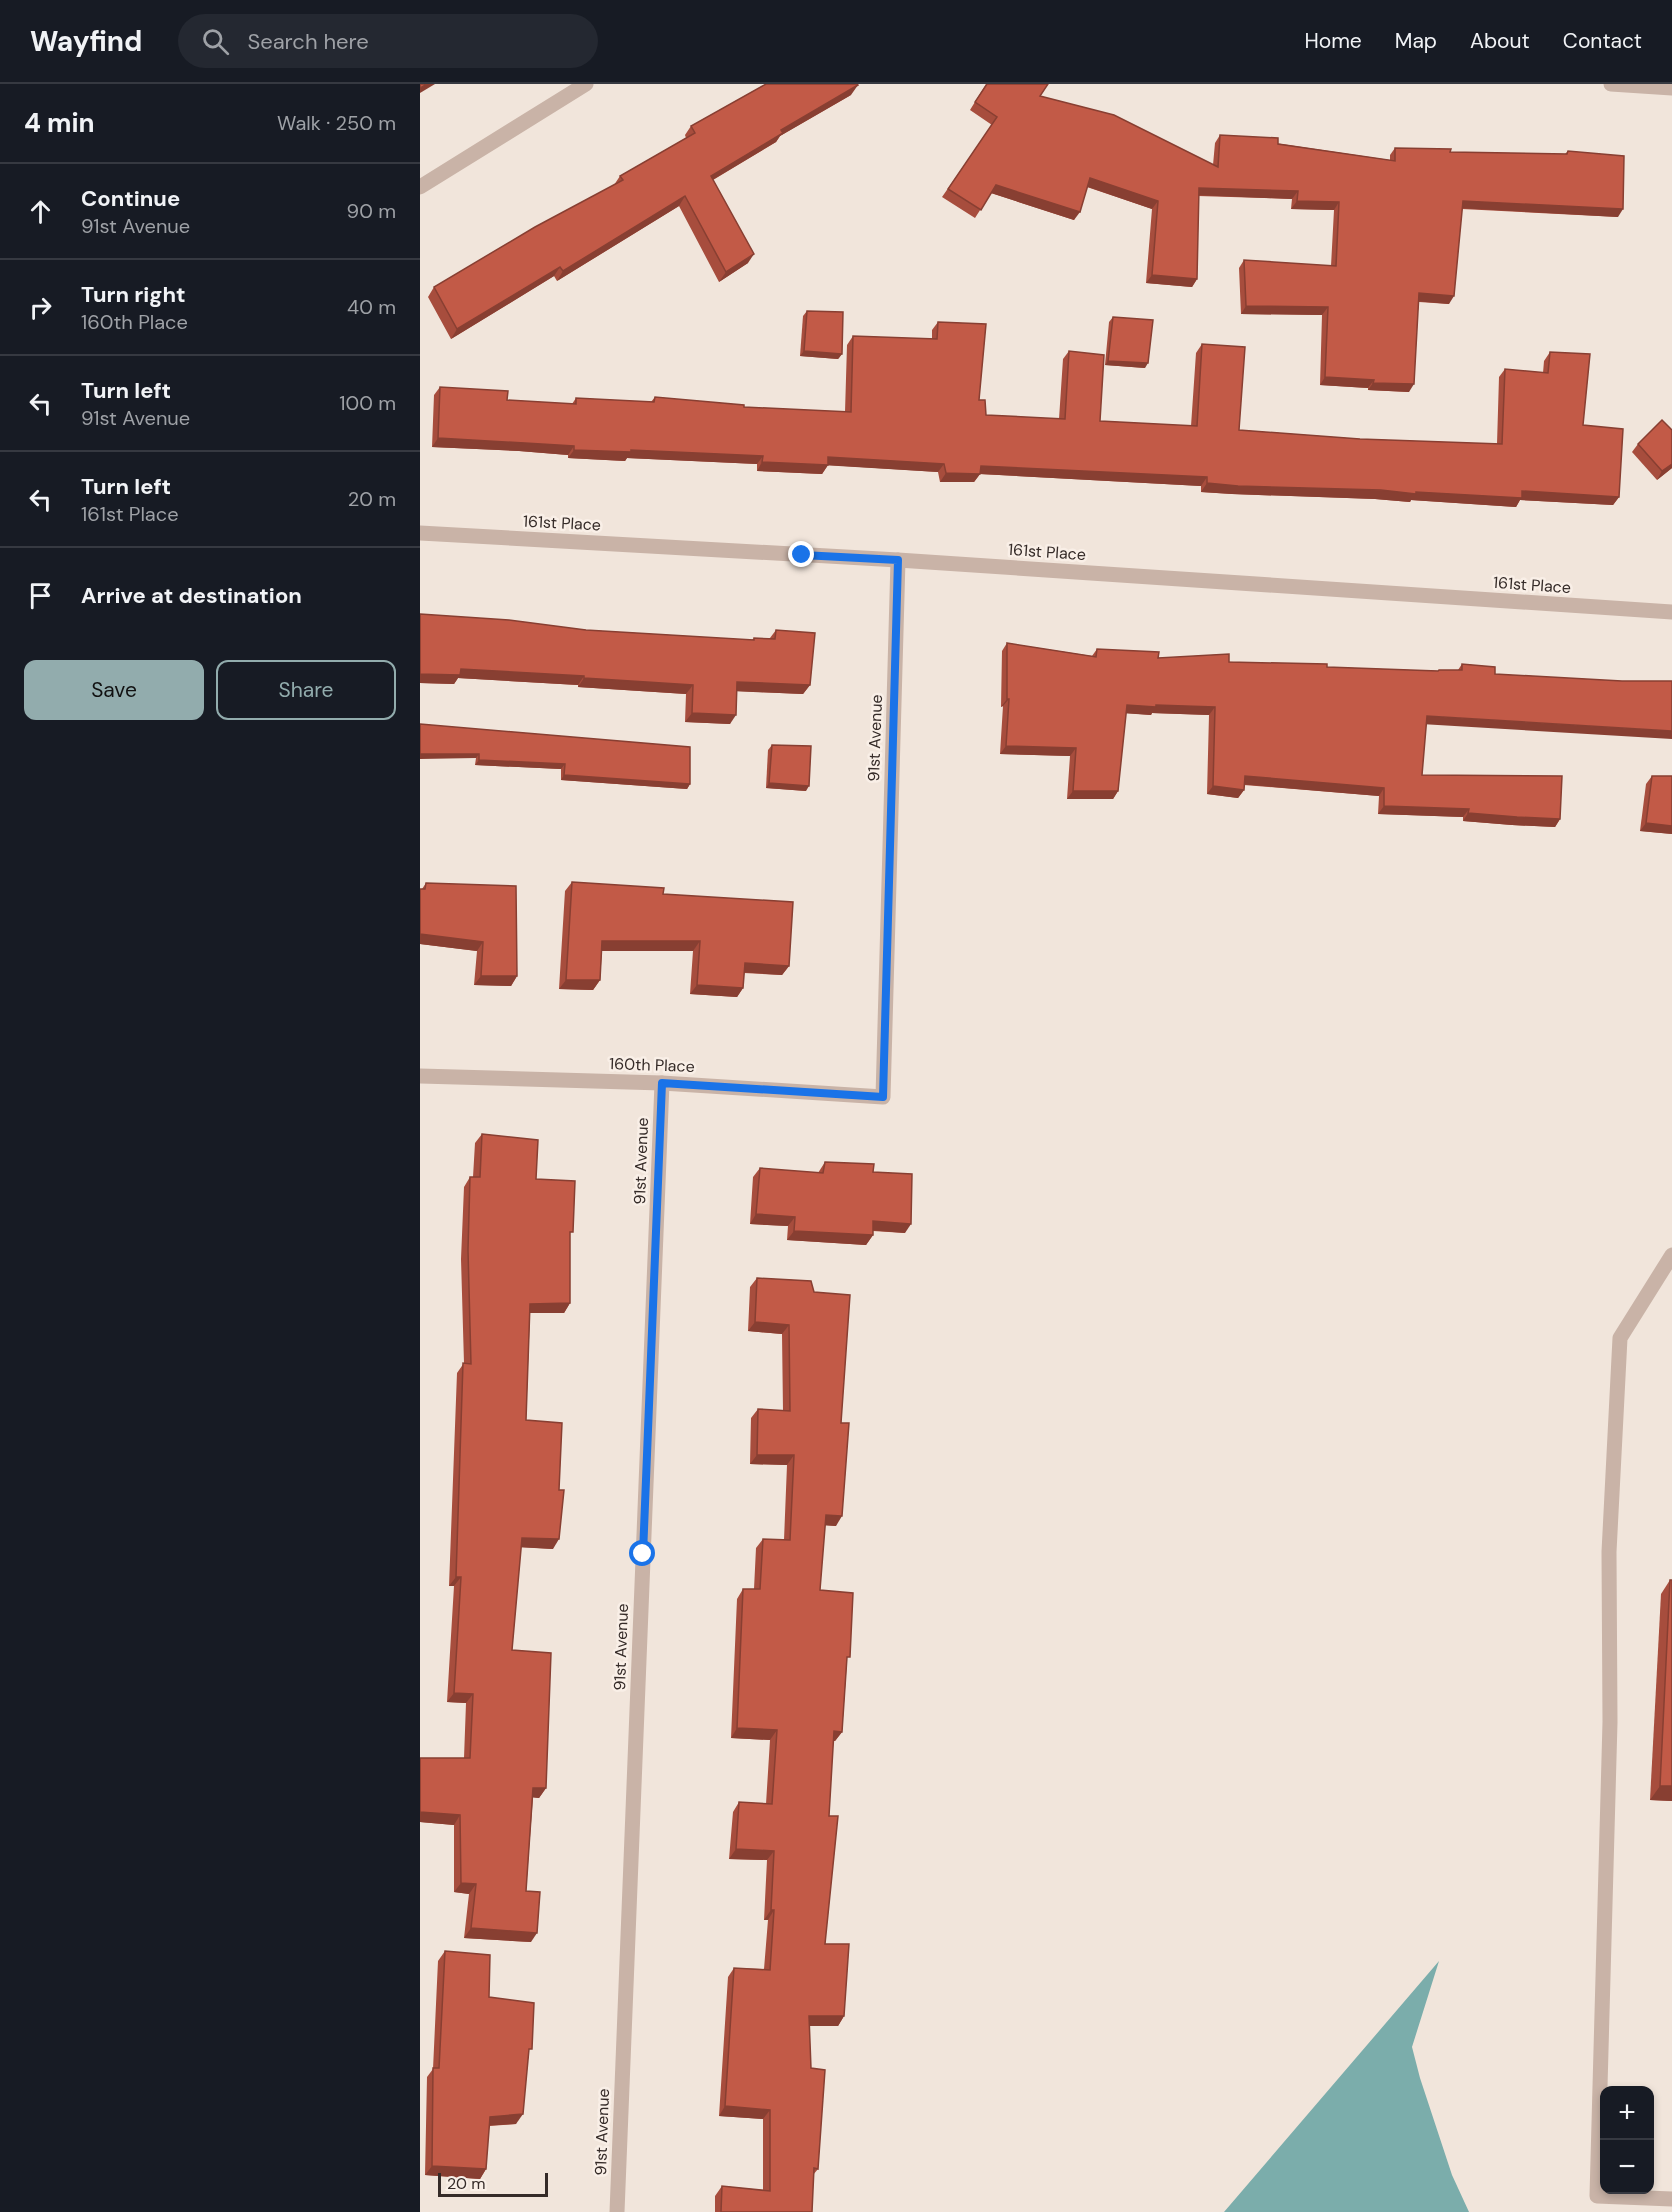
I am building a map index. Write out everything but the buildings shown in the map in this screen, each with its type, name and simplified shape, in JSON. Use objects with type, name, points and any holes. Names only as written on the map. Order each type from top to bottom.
[{"type":"street","points":[[420,187],[586,84]]},
{"type":"street","points":[[1611,84],[1672,88]]},
{"type":"street","name":"161st Place","points":[[420,534],[898,560],[1672,612]]},
{"type":"street","name":"91st Avenue","points":[[883,1097],[898,560]]},
{"type":"street","name":"160th Place","points":[[420,1076],[662,1083],[883,1097]]},
{"type":"street","name":"91st Avenue","points":[[616,2212],[662,1083]]},
{"type":"street","points":[[1672,1255],[1620,1338],[1609,1552],[1610,1722],[1597,2196],[1672,2199]]},
{"type":"water","points":[[1439,1961],[1412,2047],[1452,2175],[1469,2212],[1224,2212]]},
{"type":"route","points":[[643,1554],[662,1083],[883,1097],[898,560],[802,555]]}]
